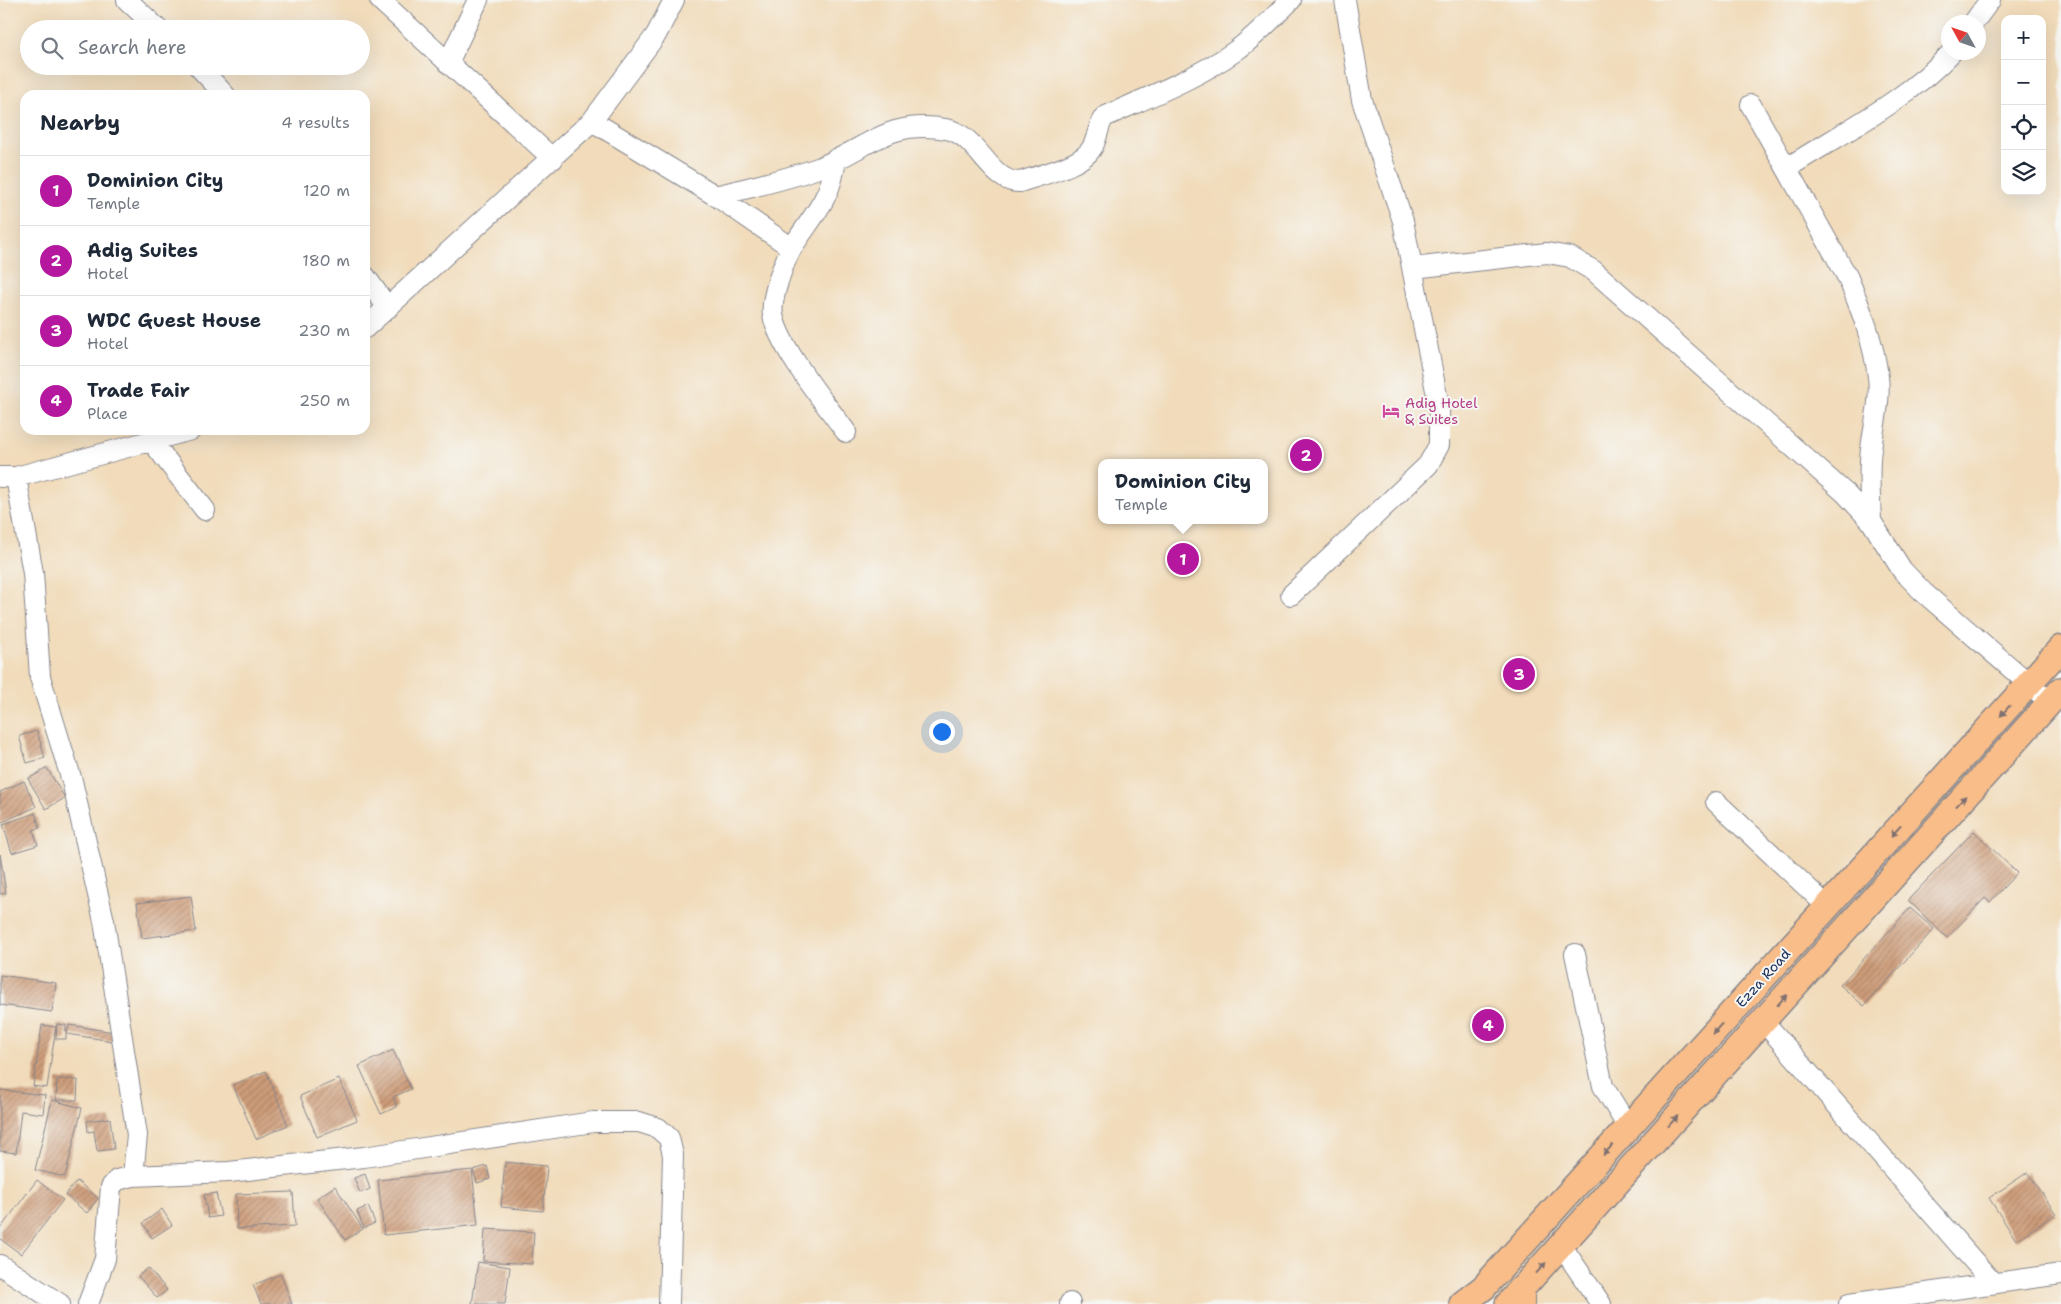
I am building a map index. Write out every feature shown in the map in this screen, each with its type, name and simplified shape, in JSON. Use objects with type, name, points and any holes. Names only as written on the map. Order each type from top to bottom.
[{"type":"main road","name":"Ezza Road","points":[[1462,1304],[1483,1288],[2061,648]]},
{"type":"main road","name":"Ezza Road","points":[[1516,1300],[1561,1245],[2055,696]]},
{"type":"street","points":[[128,0],[149,20]]},
{"type":"street","points":[[448,63],[478,0]]},
{"type":"street","points":[[370,324],[553,159],[592,121],[656,36],[674,0]]},
{"type":"street","points":[[716,196],[774,182],[820,167],[894,130],[921,126],[948,129],[966,138],[1002,178],[1011,182],[1020,182],[1074,163],[1086,155],[1093,147],[1099,125],[1104,117],[1175,85],[1234,52],[1254,36],[1290,0]]},
{"type":"street","points":[[1291,595],[1428,465],[1439,445],[1439,406],[1413,268],[1403,221],[1362,100],[1345,0]]},
{"type":"street","points":[[1979,15],[1990,0]]},
{"type":"street","points":[[387,3],[448,63],[553,159]]},
{"type":"street","points":[[1787,168],[1910,90],[1944,60]]},
{"type":"street","points":[[206,75],[220,90]]},
{"type":"street","points":[[1752,105],[1848,278],[1859,302],[1875,358],[1878,388],[1871,450],[1871,521]]},
{"type":"street","points":[[592,121],[716,196],[792,248]]},
{"type":"street","points":[[836,158],[828,194],[792,248],[775,292],[772,314],[796,362],[846,432]]},
{"type":"street","points":[[1413,268],[1547,254],[1570,257],[1602,277],[1845,493],[1871,521],[1902,570],[1924,592],[2029,684],[2055,696]]},
{"type":"street","points":[[370,283],[388,308]]},
{"type":"street","points":[[133,1176],[137,1135],[104,921],[72,781],[40,677],[33,573],[8,477],[171,435]]},
{"type":"street","points":[[151,440],[206,510]]},
{"type":"street","points":[[1716,802],[1828,906]]},
{"type":"street","points":[[1575,954],[1602,1086],[1628,1127]]},
{"type":"street","points":[[1763,1021],[1993,1283]]},
{"type":"street","points":[[88,1304],[105,1259],[111,1188],[117,1180],[133,1176],[239,1171],[364,1157],[593,1122],[639,1122],[658,1128],[669,1138],[673,1155],[669,1304]]},
{"type":"street","points":[[1561,1245],[1601,1304]]},
{"type":"street","points":[[0,1265],[60,1304]]},
{"type":"street","points":[[1848,1304],[2061,1274]]},
{"type":"building","points":[[37,731],[45,758],[27,763],[19,736]]},
{"type":"building","points":[[47,768],[65,798],[46,809],[28,779]]},
{"type":"building","points":[[24,781],[36,807],[0,823],[0,792]]},
{"type":"building","points":[[35,813],[40,828],[33,830],[38,845],[12,853],[3,824]]},
{"type":"building","points":[[1974,831],[2017,873],[1990,902],[1985,898],[1947,938],[1908,900]]},
{"type":"building","points":[[0,854],[6,893],[0,894]]},
{"type":"building","points":[[191,896],[196,931],[142,938],[137,903]]},
{"type":"building","points":[[1910,908],[1934,929],[1864,1006],[1840,985]]},
{"type":"building","points":[[0,975],[56,983],[52,1012],[0,1005]]},
{"type":"building","points":[[57,1024],[66,1025],[66,1039],[56,1039]]},
{"type":"building","points":[[42,1025],[56,1027],[47,1088],[33,1086]]},
{"type":"building","points":[[69,1025],[114,1032],[112,1041],[67,1034]]},
{"type":"building","points":[[393,1050],[411,1089],[393,1097],[397,1107],[381,1114],[359,1066]]},
{"type":"building","points":[[266,1071],[288,1125],[256,1139],[233,1085]]},
{"type":"building","points":[[57,1079],[78,1080],[77,1100],[56,1100]]},
{"type":"building","points":[[339,1079],[357,1120],[317,1137],[300,1096]]},
{"type":"building","points":[[0,1090],[45,1095],[43,1114],[21,1111],[16,1153],[0,1151]]},
{"type":"building","points":[[52,1100],[82,1108],[65,1177],[35,1170]]},
{"type":"building","points":[[110,1118],[114,1149],[97,1151],[94,1131],[88,1132],[87,1121]]},
{"type":"building","points":[[505,1162],[547,1166],[543,1211],[501,1207]]},
{"type":"building","points":[[487,1166],[490,1179],[477,1183],[473,1170]]},
{"type":"building","points":[[472,1170],[478,1225],[384,1235],[378,1180]]},
{"type":"building","points":[[2028,1172],[2056,1214],[2016,1240],[1989,1198]]},
{"type":"building","points":[[365,1174],[370,1189],[360,1193],[354,1178]]},
{"type":"building","points":[[37,1180],[63,1200],[21,1254],[0,1239],[0,1229]]},
{"type":"building","points":[[77,1181],[98,1198],[87,1213],[65,1195]]},
{"type":"building","points":[[335,1186],[363,1229],[345,1240],[317,1198]]},
{"type":"building","points":[[293,1192],[295,1226],[237,1229],[236,1194]]},
{"type":"building","points":[[216,1193],[221,1216],[208,1218],[204,1195]]},
{"type":"building","points":[[368,1206],[375,1223],[364,1228],[357,1211]]},
{"type":"building","points":[[162,1209],[172,1225],[152,1238],[143,1223]]},
{"type":"building","points":[[485,1229],[534,1232],[532,1264],[483,1261]]},
{"type":"building","points":[[478,1262],[510,1267],[505,1304],[472,1304]]},
{"type":"building","points":[[148,1268],[167,1290],[157,1298],[138,1276]]},
{"type":"building","points":[[281,1274],[292,1304],[261,1304],[253,1285]]},
{"type":"place","name":"Adig Hotel & Suites","points":[[1391,411]]},
{"type":"place","name":"Adig Suites","points":[[1306,455]]},
{"type":"place","name":"Dominion City","points":[[1183,559]]},
{"type":"place","name":"WDC Guest House","points":[[1519,674]]},
{"type":"place","name":"Trade Fair","points":[[1488,1025]]}]
